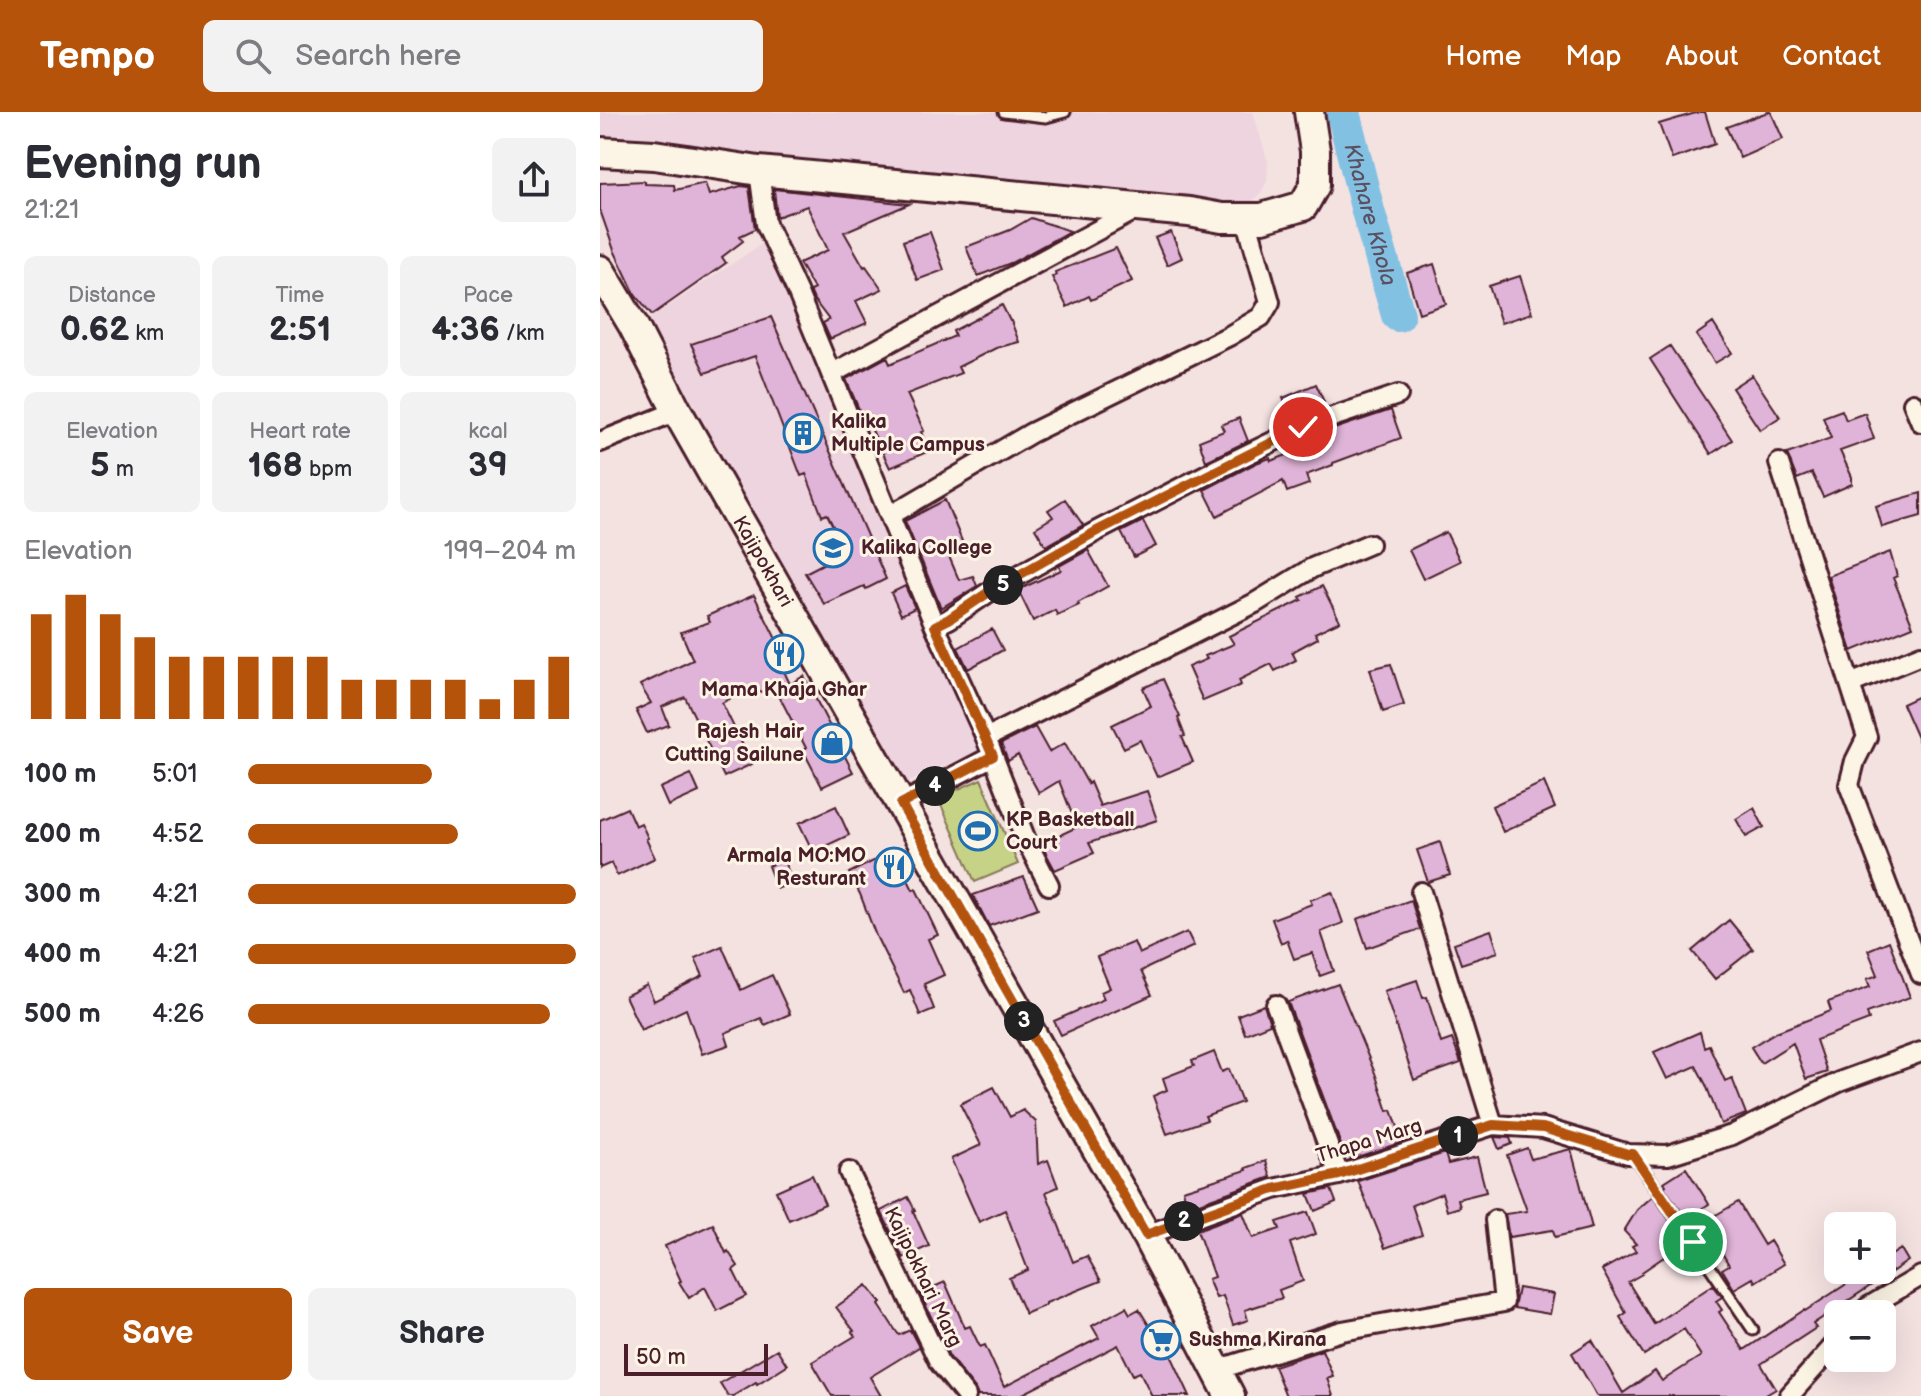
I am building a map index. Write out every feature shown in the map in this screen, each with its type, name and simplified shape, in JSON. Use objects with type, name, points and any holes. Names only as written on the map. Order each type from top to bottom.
[{"type":"main road","points":[[600,152],[654,155],[759,171],[1246,218],[1272,216],[1303,206],[1315,185],[1315,151],[1309,112]]},
{"type":"main road","name":"Kajipokhari","points":[[600,270],[633,325],[677,411],[1146,1235],[1230,1396]]},
{"type":"street","points":[[759,171],[766,224],[797,291],[1026,840],[1049,885]]},
{"type":"street","points":[[831,374],[1139,208]]},
{"type":"street","points":[[891,515],[1031,433],[1229,336],[1261,317],[1270,302],[1246,218]]},
{"type":"street","points":[[935,626],[1097,531],[1233,461],[1303,427],[1398,395]]},
{"type":"street","points":[[1913,403],[1921,422]]},
{"type":"street","points":[[600,442],[677,411]]},
{"type":"street","points":[[1779,463],[1867,737],[1855,761],[1849,785],[1921,974]]},
{"type":"street","points":[[901,804],[989,747],[1255,603],[1312,568],[1369,544]]},
{"type":"street","points":[[1850,684],[1921,655]]},
{"type":"street","points":[[1421,892],[1493,1125]]},
{"type":"street","points":[[1276,1005],[1339,1175]]},
{"type":"street","name":"Thapa Marg","points":[[1146,1235],[1274,1189],[1339,1175],[1493,1125],[1543,1128],[1628,1154],[1668,1155],[1732,1135],[1839,1082],[1921,1052]]},
{"type":"street","name":"Kajipokhari Marg","points":[[849,1172],[939,1362],[966,1396]]},
{"type":"street","points":[[1216,1370],[1342,1331],[1504,1302],[1495,1220]]},
{"type":"street","points":[[1880,1300],[1921,1276]]},
{"type":"street","points":[[1789,1396],[1824,1357]]},
{"type":"lane","points":[[1004,112],[1046,117],[1065,112]]},
{"type":"lane","points":[[1633,1154],[1753,1330]]},
{"type":"shaded area","points":[[600,112],[1253,112],[1268,162],[1267,181],[1261,193],[1250,203],[1236,208],[1016,185],[600,134]]},
{"type":"shaded area","name":"Kalika College","points":[[763,243],[981,749],[900,786],[663,347],[646,321]]},
{"type":"green space","name":"KP Basketball Court","points":[[981,779],[1018,864],[975,882],[938,798]]},
{"type":"building","points":[[1705,112],[1715,144],[1672,159],[1659,124]]},
{"type":"building","points":[[1771,112],[1783,139],[1740,158],[1726,127]]},
{"type":"building","points":[[645,181],[645,184],[674,185],[675,190],[705,183],[709,195],[741,186],[749,187],[755,229],[740,236],[743,241],[722,257],[726,263],[652,315],[635,294],[614,250],[600,210],[600,183]]},
{"type":"building","points":[[774,189],[909,204],[844,232],[864,267],[882,289],[856,301],[867,323],[830,339],[823,323],[829,320],[814,300],[810,291],[814,289],[799,263],[828,250],[807,206],[777,217]]},
{"type":"building","points":[[1031,218],[1070,231],[1013,262],[978,276],[966,247],[1010,230]]},
{"type":"building","points":[[930,232],[944,270],[917,280],[903,241]]},
{"type":"building","points":[[1171,232],[1182,258],[1167,265],[1155,238]]},
{"type":"building","points":[[1116,248],[1132,281],[1091,300],[1089,296],[1067,307],[1052,277],[1056,275],[1055,272]]},
{"type":"building","points":[[1434,264],[1446,304],[1419,313],[1407,273]]},
{"type":"building","points":[[1520,276],[1532,313],[1501,323],[1489,286]]},
{"type":"building","points":[[1002,305],[1019,342],[996,348],[958,367],[961,373],[907,394],[924,431],[921,432],[929,451],[890,468],[869,424],[866,426],[846,379],[887,357],[890,364],[955,336],[953,331]]},
{"type":"building","name":"Kalika Multiple Campus","points":[[771,317],[886,579],[824,604],[805,573],[846,552],[827,514],[822,516],[806,474],[801,476],[755,356],[705,373],[691,344]]},
{"type":"building","points":[[1713,323],[1732,353],[1715,363],[1696,335]]},
{"type":"building","points":[[1670,346],[1732,440],[1711,454],[1650,359]]},
{"type":"building","points":[[1752,375],[1780,417],[1760,430],[1732,388]]},
{"type":"building","points":[[1316,384],[1324,402],[1291,416],[1283,398]]},
{"type":"building","points":[[1391,410],[1401,438],[1306,475],[1309,484],[1287,492],[1283,481],[1217,516],[1204,490],[1256,463],[1270,458],[1271,461],[1327,438],[1325,432]]},
{"type":"building","points":[[1842,410],[1846,420],[1865,413],[1874,439],[1840,451],[1852,484],[1823,497],[1812,473],[1797,479],[1787,454],[1831,438],[1823,417]]},
{"type":"building","points":[[1239,418],[1248,441],[1206,461],[1199,441],[1224,431],[1221,425]]},
{"type":"building","points":[[1921,493],[1921,516],[1882,527],[1876,506]]},
{"type":"building","points":[[1065,499],[1083,525],[1046,546],[1035,528],[1053,517],[1048,510]]},
{"type":"building","points":[[945,500],[964,546],[948,554],[959,580],[973,576],[977,586],[941,608],[905,521]]},
{"type":"building","points":[[1143,521],[1156,546],[1134,557],[1121,532]]},
{"type":"building","points":[[1446,532],[1460,561],[1423,579],[1409,550]]},
{"type":"building","points":[[1088,550],[1108,586],[1079,605],[1057,615],[1055,610],[1033,621],[1018,590],[1061,570],[1059,566]]},
{"type":"building","points":[[1890,552],[1897,576],[1893,578],[1913,626],[1852,651],[1828,576]]},
{"type":"building","points":[[905,586],[915,608],[901,615],[891,593]]},
{"type":"building","points":[[1322,586],[1340,621],[1315,633],[1318,638],[1292,652],[1296,660],[1275,671],[1271,664],[1239,680],[1241,685],[1203,701],[1188,667],[1234,644],[1229,636],[1302,600],[1300,597]]},
{"type":"building","points":[[754,595],[778,643],[772,646],[790,684],[804,676],[853,772],[822,787],[774,686],[752,696],[749,688],[722,703],[752,764],[724,777],[685,697],[662,707],[669,725],[647,733],[636,710],[651,703],[640,685],[693,660],[681,632],[710,622],[707,616]]},
{"type":"building","points":[[992,629],[1003,650],[968,669],[958,648]]},
{"type":"building","points":[[1391,664],[1404,705],[1383,712],[1370,669]]},
{"type":"building","points":[[1163,679],[1180,717],[1185,736],[1182,737],[1193,762],[1157,777],[1140,740],[1124,748],[1112,725],[1151,706],[1143,688]]},
{"type":"building","points":[[1921,695],[1921,747],[1902,704]]},
{"type":"building","points":[[1035,727],[1049,752],[1065,743],[1088,784],[1090,782],[1100,806],[1147,791],[1157,820],[1089,843],[1094,853],[1055,870],[1041,844],[1077,827],[1059,781],[1039,793],[1018,755],[1008,761],[1001,744]]},
{"type":"building","points":[[691,774],[699,792],[668,806],[660,788]]},
{"type":"building","points":[[1544,782],[1555,808],[1503,832],[1492,806]]},
{"type":"building","points":[[836,806],[849,835],[813,852],[799,823]]},
{"type":"building","points":[[627,808],[635,826],[641,823],[655,858],[617,876],[611,863],[600,868],[600,820]]},
{"type":"building","points":[[1754,808],[1764,827],[1746,837],[1736,819]]},
{"type":"building","points":[[1440,842],[1450,875],[1428,882],[1417,850]]},
{"type":"building","points":[[894,851],[938,935],[928,939],[944,975],[924,984],[934,1009],[920,1015],[910,990],[904,993],[849,873]]},
{"type":"building","points":[[783,859],[793,882],[777,889],[768,866]]},
{"type":"building","points":[[1024,877],[1038,908],[989,926],[973,895]]},
{"type":"building","points":[[1332,892],[1343,923],[1321,932],[1334,971],[1320,976],[1312,953],[1294,959],[1287,940],[1281,943],[1272,919],[1312,904],[1310,900]]},
{"type":"building","points":[[1411,900],[1420,929],[1367,948],[1357,919]]},
{"type":"building","points":[[1729,920],[1753,949],[1715,979],[1692,951]]},
{"type":"building","points":[[1491,930],[1498,952],[1461,964],[1454,943]]},
{"type":"building","points":[[1187,932],[1194,946],[1141,971],[1152,995],[1061,1035],[1054,1021],[1104,999],[1101,992],[1110,988],[1097,957],[1134,942],[1139,954]]},
{"type":"building","points":[[1889,941],[1910,997],[1867,1013],[1869,1020],[1816,1040],[1827,1072],[1806,1079],[1793,1043],[1761,1063],[1751,1047],[1776,1032],[1831,1011],[1828,1002],[1870,987],[1867,979],[1878,975],[1868,950]]},
{"type":"building","points":[[722,946],[741,990],[772,975],[790,1014],[765,1025],[761,1018],[725,1033],[729,1045],[702,1054],[686,1009],[641,1030],[625,996],[647,985],[654,1001],[703,976],[695,958]]},
{"type":"building","points":[[1417,980],[1423,998],[1427,997],[1441,1043],[1452,1039],[1461,1063],[1414,1080],[1384,991]]},
{"type":"building","points":[[1338,984],[1403,1142],[1351,1159],[1347,1149],[1343,1150],[1288,1002]]},
{"type":"building","points":[[1264,1005],[1270,1024],[1245,1034],[1238,1015]]},
{"type":"building","points":[[1700,1032],[1704,1047],[1709,1045],[1725,1081],[1732,1078],[1746,1114],[1721,1124],[1696,1066],[1667,1079],[1654,1052]]},
{"type":"building","points":[[1214,1052],[1222,1072],[1229,1069],[1242,1102],[1205,1116],[1207,1120],[1167,1134],[1153,1096],[1167,1090],[1163,1078],[1194,1066],[1192,1061]]},
{"type":"building","points":[[994,1087],[1010,1117],[1023,1110],[1036,1122],[1038,1164],[1048,1160],[1058,1187],[1046,1192],[1073,1262],[1087,1256],[1101,1281],[1025,1314],[1009,1278],[1028,1270],[1005,1210],[979,1222],[951,1159],[981,1145],[960,1104]]},
{"type":"building","points":[[1494,1137],[1510,1138],[1512,1144],[1499,1149]]},
{"type":"building","points":[[1527,1148],[1531,1159],[1571,1149],[1592,1228],[1555,1237],[1553,1230],[1509,1237],[1505,1214],[1527,1211],[1507,1155]]},
{"type":"building","points":[[1445,1153],[1448,1164],[1477,1157],[1486,1192],[1458,1199],[1460,1207],[1447,1211],[1442,1193],[1412,1205],[1422,1235],[1385,1248],[1358,1181]]},
{"type":"building","points":[[1266,1161],[1271,1177],[1188,1207],[1183,1190]]},
{"type":"building","points":[[1686,1168],[1709,1204],[1686,1218],[1664,1187],[1664,1182]]},
{"type":"building","points":[[812,1175],[825,1204],[789,1220],[776,1191]]},
{"type":"building","points":[[1331,1189],[1336,1202],[1315,1211],[1308,1194]]},
{"type":"building","points":[[1653,1196],[1673,1226],[1666,1231],[1677,1248],[1628,1282],[1654,1324],[1713,1285],[1722,1297],[1716,1301],[1722,1310],[1719,1312],[1744,1350],[1846,1284],[1873,1284],[1849,1300],[1824,1300],[1824,1317],[1813,1324],[1816,1328],[1761,1364],[1776,1389],[1764,1396],[1597,1396],[1572,1353],[1592,1340],[1623,1393],[1655,1371],[1662,1381],[1701,1356],[1684,1329],[1644,1355],[1620,1317],[1626,1313],[1602,1270],[1636,1251],[1632,1246],[1636,1244],[1624,1231],[1637,1210]]},
{"type":"building","points":[[908,1197],[929,1246],[903,1258],[881,1211]]},
{"type":"building","points":[[1738,1202],[1764,1245],[1770,1241],[1784,1264],[1755,1282],[1753,1278],[1734,1289],[1722,1269],[1729,1265],[1704,1222]]},
{"type":"building","points":[[1308,1212],[1316,1234],[1290,1243],[1303,1281],[1279,1290],[1282,1298],[1245,1310],[1248,1320],[1233,1325],[1223,1296],[1216,1298],[1208,1279],[1214,1277],[1197,1230],[1243,1213],[1253,1238],[1280,1229],[1277,1222]]},
{"type":"building","points":[[713,1224],[726,1253],[728,1251],[738,1266],[733,1270],[746,1296],[717,1311],[705,1287],[689,1298],[665,1246]]},
{"type":"building","points":[[1901,1249],[1908,1261],[1896,1269],[1896,1252]]},
{"type":"building","points":[[945,1282],[965,1328],[970,1326],[980,1347],[985,1345],[1004,1387],[1099,1338],[1092,1326],[1126,1307],[1130,1314],[1139,1309],[1153,1332],[1159,1329],[1190,1396],[1152,1396],[1140,1372],[1133,1375],[1118,1345],[1019,1396],[978,1396],[949,1356],[920,1293]]},
{"type":"building","points":[[867,1285],[899,1335],[910,1330],[919,1347],[870,1377],[881,1396],[832,1396],[812,1362],[855,1336],[836,1307]]},
{"type":"building","points":[[1518,1288],[1554,1294],[1550,1314],[1514,1308]]},
{"type":"building","points":[[777,1349],[787,1365],[757,1384],[728,1396],[720,1383]]},
{"type":"building","points":[[1322,1350],[1333,1376],[1327,1378],[1333,1396],[1286,1396],[1274,1366]]},
{"type":"waterway","name":"Khahare Khola","points":[[1343,112],[1398,315]]},
{"type":"place","name":"Kalika Multiple Campus","points":[[803,433]]},
{"type":"place","name":"Kalika College","points":[[833,548]]},
{"type":"place","name":"Mama Khaja Ghar","points":[[784,654]]},
{"type":"place","name":"Rajesh Hair Cutting Sailune","points":[[832,743]]},
{"type":"place","name":"KP Basketball Court","points":[[978,831]]},
{"type":"place","name":"Armala MO:MO Resturant","points":[[894,867]]},
{"type":"place","name":"Sushma Kirana","points":[[1161,1340]]},
{"type":"route","points":[[1303,427],[1097,531],[935,626],[993,756],[901,804],[1146,1235],[1274,1189],[1339,1175],[1493,1125],[1543,1128],[1633,1154],[1693,1242]]}]
